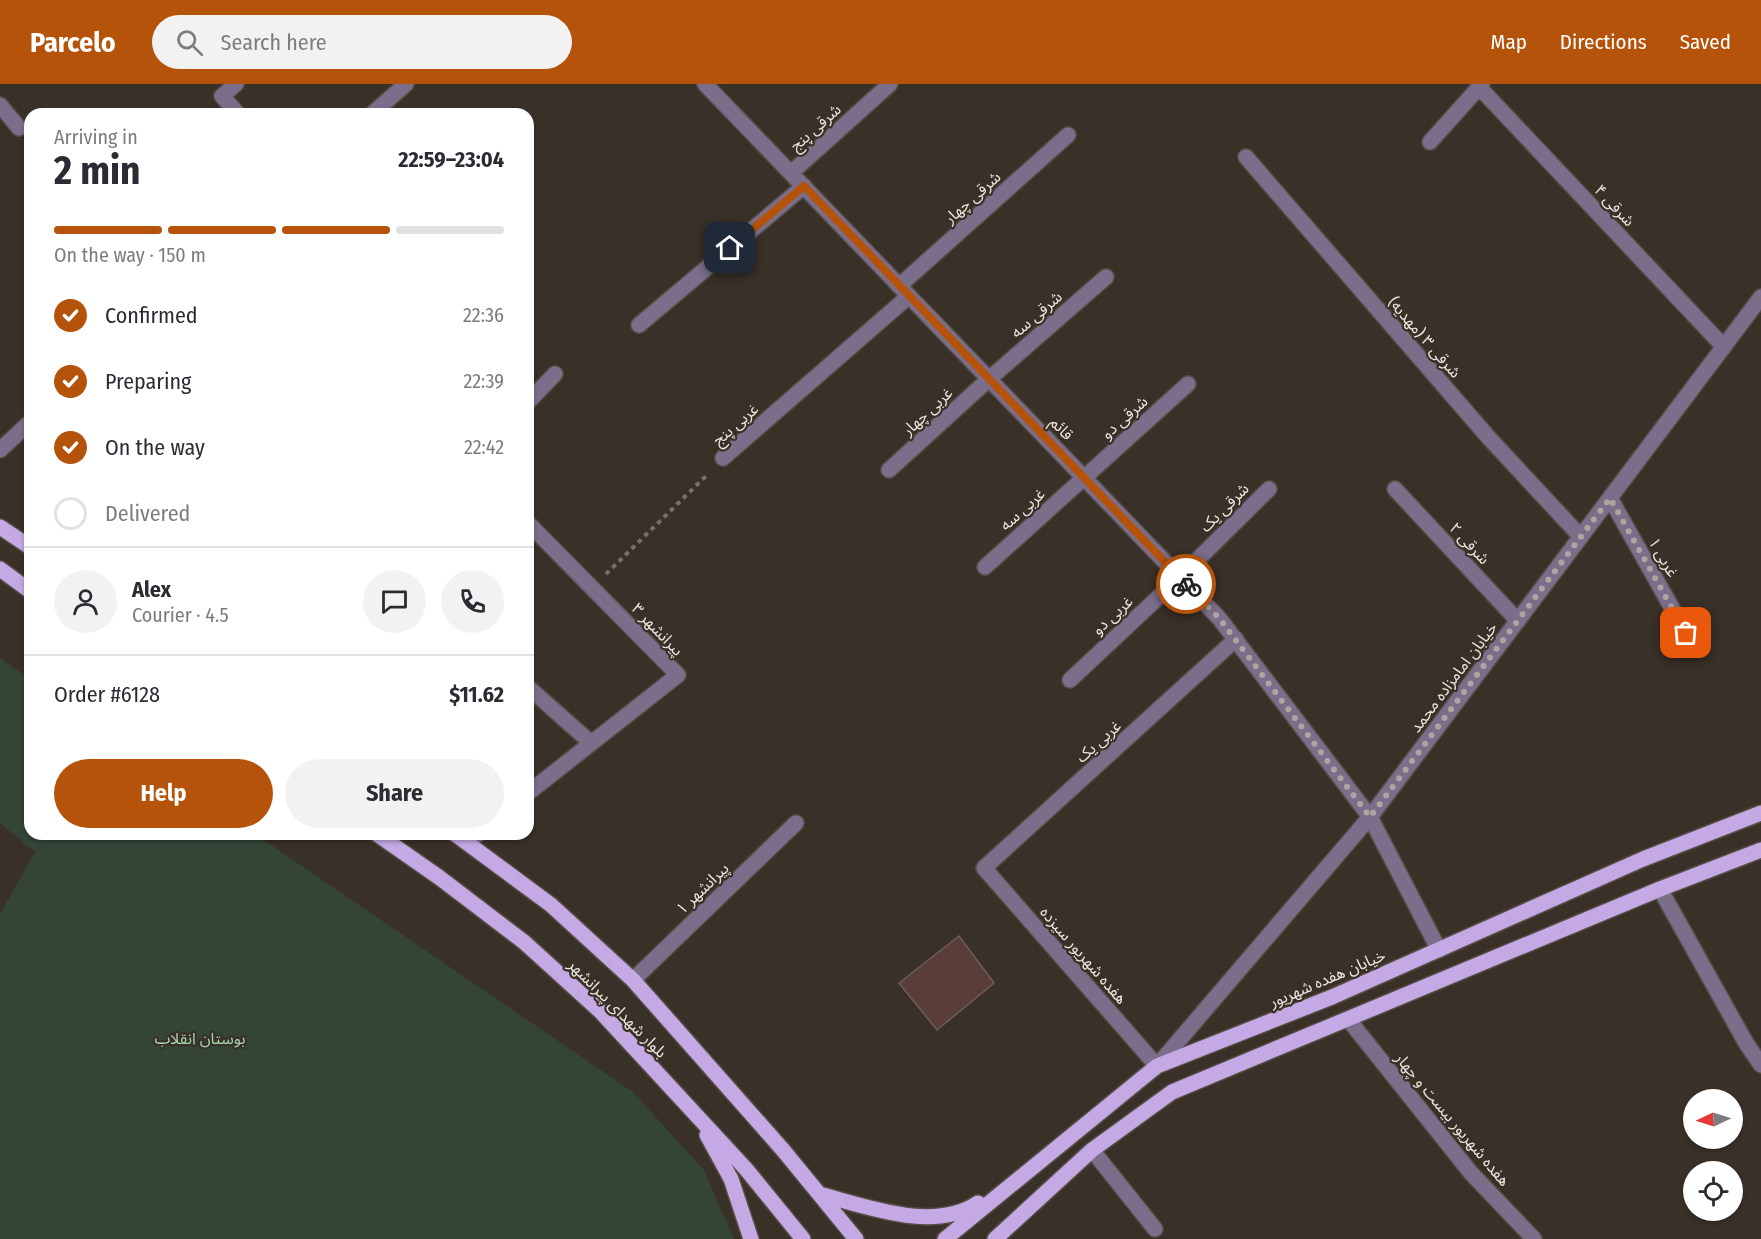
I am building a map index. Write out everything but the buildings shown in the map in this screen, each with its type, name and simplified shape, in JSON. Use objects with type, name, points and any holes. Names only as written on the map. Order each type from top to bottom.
[{"type":"main road","points":[[0,527],[24,543]]},
{"type":"main road","points":[[0,569],[24,587]]},
{"type":"main road","name":"خیابان هفده شهریور","points":[[945,1239],[1157,1066],[1332,998],[1643,859],[1761,813]]},
{"type":"main road","name":"بلوار شهدای پیرانشهر","points":[[386,840],[524,942],[600,1011],[746,1169],[803,1239]]},
{"type":"main road","name":"بلوار شهدای پیرانشهر","points":[[471,840],[551,905],[633,980],[667,1016],[856,1239]]},
{"type":"main road","points":[[995,1239],[1092,1150],[1172,1092],[1761,850]]},
{"type":"main road","points":[[693,1112],[731,1179],[751,1239]]},
{"type":"main road","points":[[819,1194],[891,1213],[946,1216],[968,1210],[1035,1164]]},
{"type":"street","points":[[233,108],[222,96],[236,84]]},
{"type":"street","points":[[379,108],[406,84]]},
{"type":"street","name":"قائم","points":[[705,84],[1219,618],[1370,817],[1439,950]]},
{"type":"street","name":"شرقی پنج","points":[[791,173],[890,84]]},
{"type":"street","points":[[1430,142],[1481,86]]},
{"type":"street","name":"شرقی ۴","points":[[1481,86],[1724,347]]},
{"type":"street","points":[[0,105],[19,128]]},
{"type":"street","name":"شرقی چهار","points":[[904,291],[1068,135]]},
{"type":"street","name":"شرقی ۳ (مهدیه)","points":[[1246,157],[1488,438],[1581,537]]},
{"type":"street","points":[[639,325],[804,186]]},
{"type":"street","name":"شرقی سه","points":[[988,379],[1106,277]]},
{"type":"street","name":"غربی پنج","points":[[723,458],[904,291]]},
{"type":"street","name":"خیابان امامزاده محمد","points":[[1157,1066],[1370,817],[1724,347],[1759,308]]},
{"type":"street","points":[[534,396],[555,374]]},
{"type":"street","name":"غربی چهار","points":[[889,470],[988,379]]},
{"type":"street","name":"شرقی دو","points":[[1084,477],[1188,384]]},
{"type":"street","points":[[0,450],[24,428]]},
{"type":"street","name":"غربی سه","points":[[985,567],[1084,477]]},
{"type":"street","name":"شرقی یک","points":[[1180,577],[1269,489]]},
{"type":"street","name":"شرقی ۲","points":[[1395,489],[1518,621]]},
{"type":"street","name":"غربی ۱","points":[[1610,498],[1686,633]]},
{"type":"street","name":"پیرانشهر ۳","points":[[534,529],[678,675],[534,788]]},
{"type":"street","name":"غربی دو","points":[[1070,680],[1180,577]]},
{"type":"street","name":"غربی یک","points":[[984,868],[1236,639]]},
{"type":"street","points":[[534,692],[590,742]]},
{"type":"street","name":"پیرانشهر ۱","points":[[633,980],[796,823]]},
{"type":"street","name":"هفده شهریور سیزده","points":[[984,868],[1157,1066]]},
{"type":"street","points":[[1660,890],[1746,1043],[1761,1065]]},
{"type":"street","name":"هفده شهریور بیست و چهار","points":[[1348,1018],[1471,1173],[1534,1239]]},
{"type":"street","points":[[1092,1150],[1155,1229]]},
{"type":"path","name":"غربی پنج","points":[[592,587],[723,458]]},
{"type":"green space","name":"بوستان انقلاب","points":[[0,658],[24,675],[24,840],[264,840],[633,1092],[704,1170],[734,1239],[0,1239],[0,914],[35,852],[0,823]]},
{"type":"way so far","points":[[1186,584],[1219,618],[1370,817],[1610,498],[1686,633]]},
{"type":"route","points":[[730,248],[804,186],[1186,584]]}]
